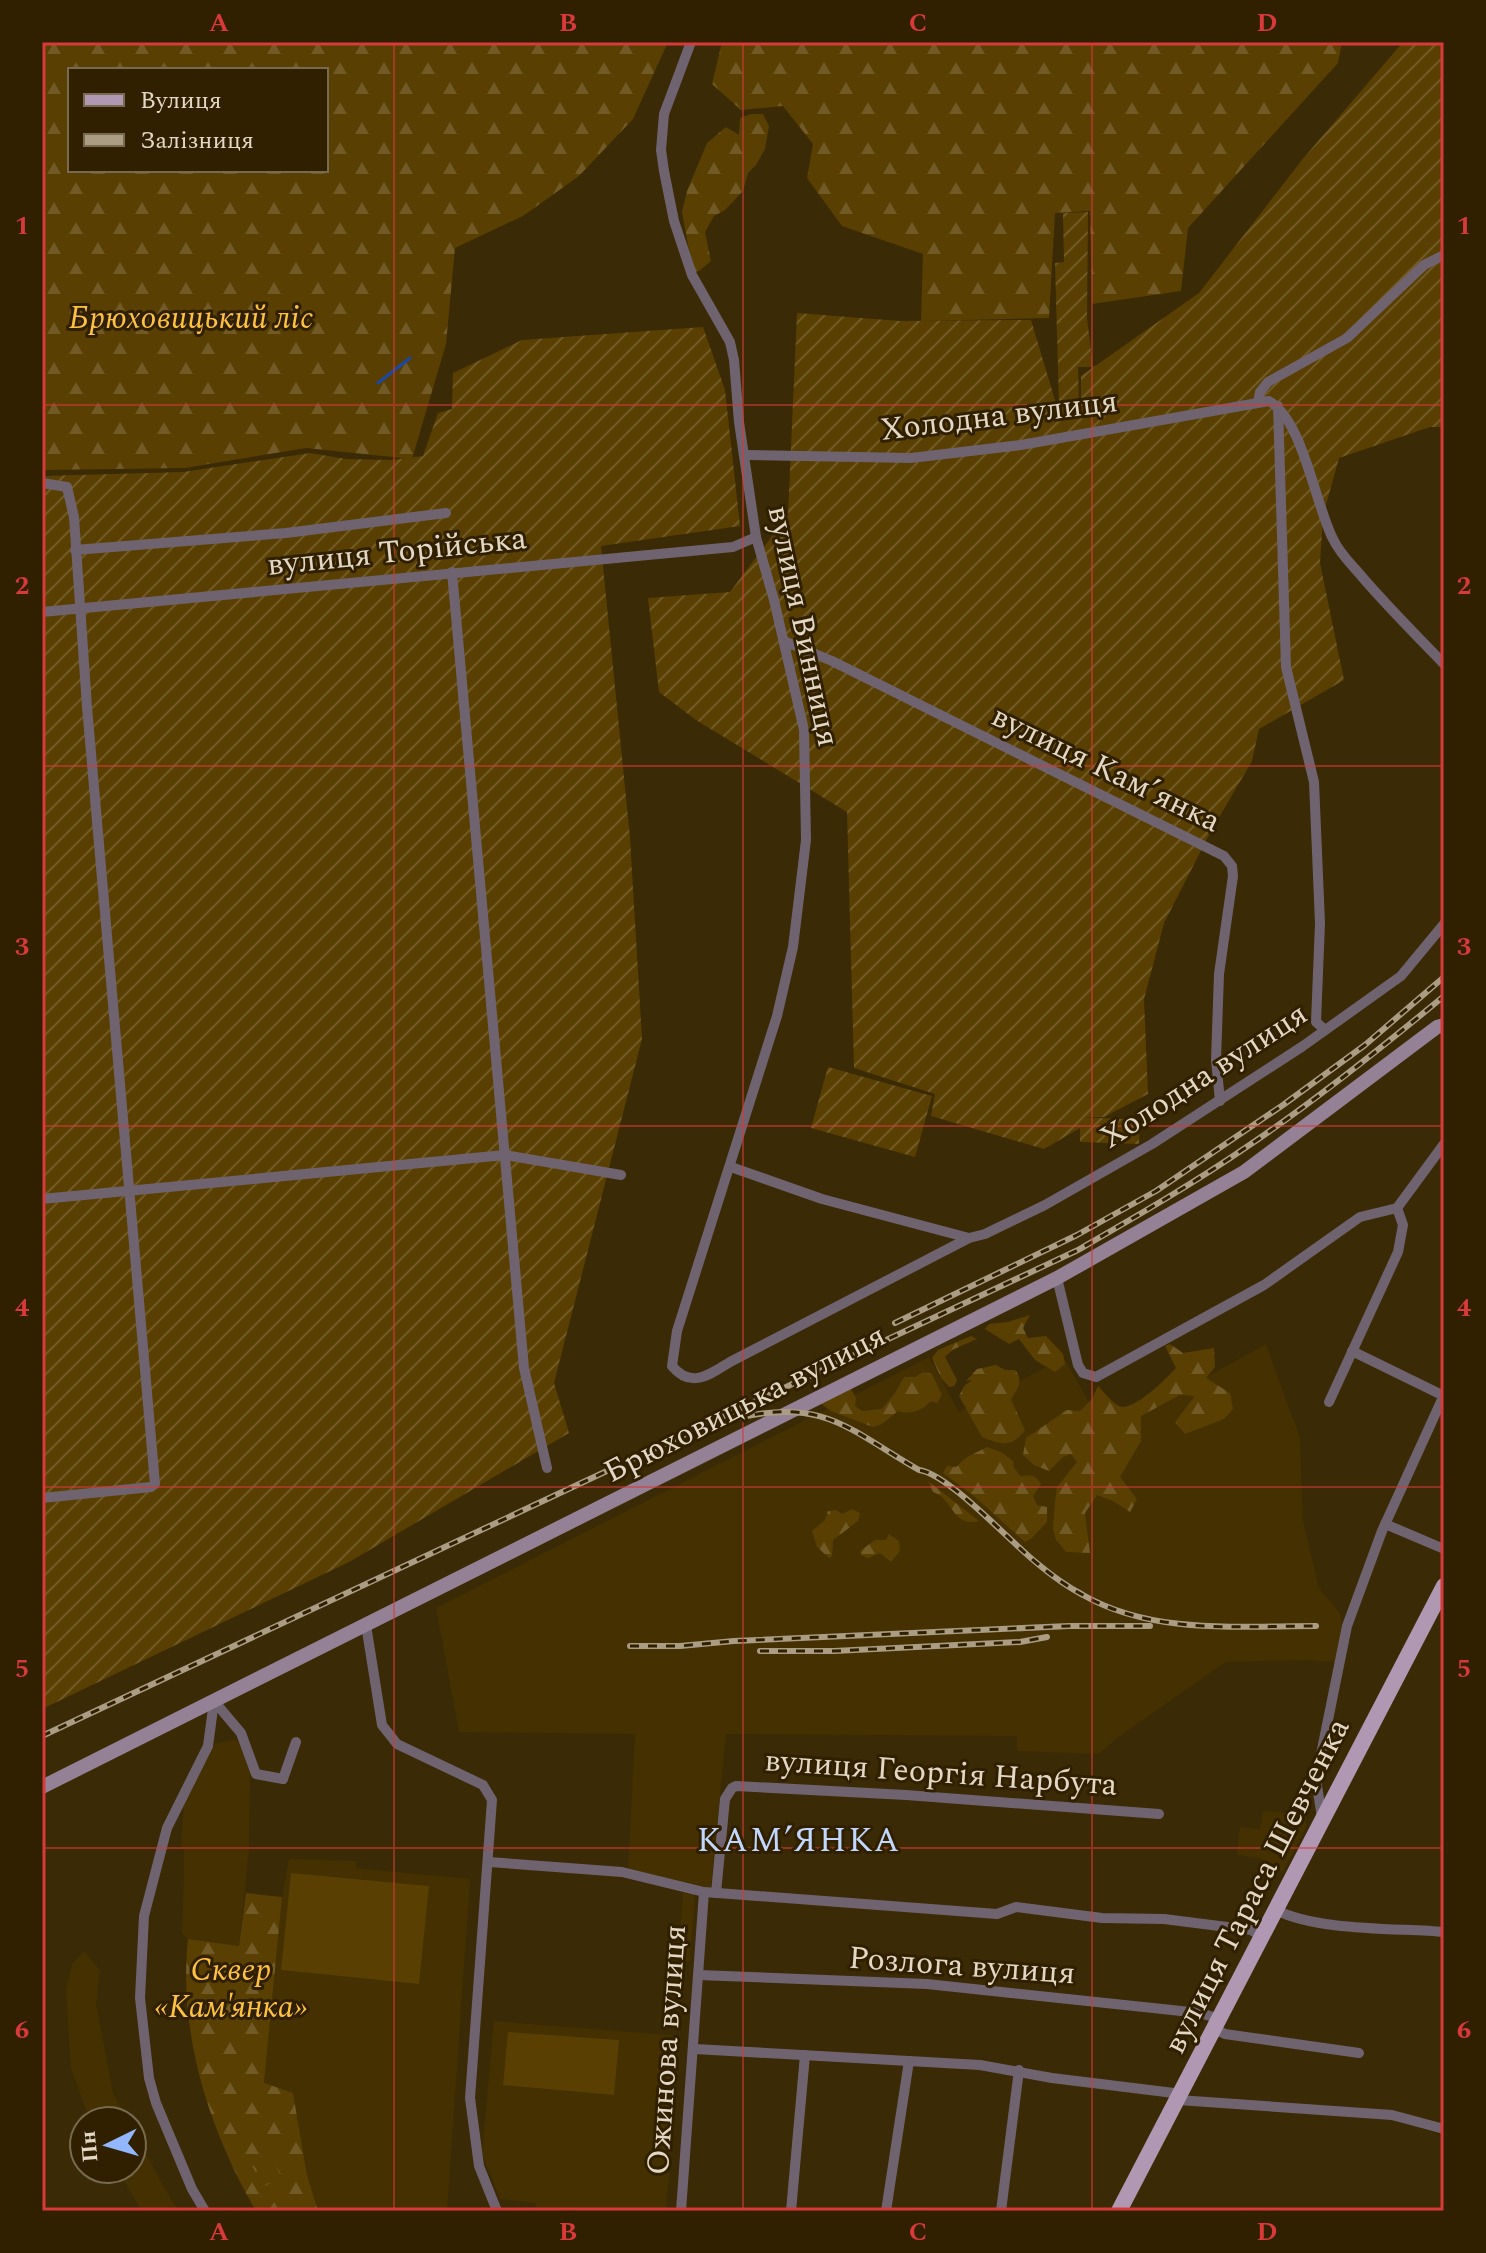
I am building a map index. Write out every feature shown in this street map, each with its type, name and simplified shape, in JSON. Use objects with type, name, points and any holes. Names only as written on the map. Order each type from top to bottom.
[{"type":"main road","name":"Брюховицька вулиця","points":[[42,1787],[1057,1278],[1244,1172],[1437,1027],[1444,1025]]},
{"type":"main road","name":"вулиця Тараса Шевченка","points":[[1119,2211],[1444,1586]]},
{"type":"street","name":"вулиця Винниця","points":[[672,1366],[677,1331],[777,1016],[793,947],[806,840],[804,730],[756,537],[730,342],[692,275],[668,198],[661,150],[664,114],[691,42]]},
{"type":"street","points":[[1258,403],[1260,392],[1268,382],[1347,338],[1424,265],[1444,255]]},
{"type":"street","name":"Холодна вулиця","points":[[744,455],[911,458],[1021,445],[1269,401],[1278,406]]},
{"type":"street","points":[[1278,406],[1301,447],[1334,542],[1387,605],[1444,664]]},
{"type":"street","points":[[1278,406],[1286,667],[1314,782],[1320,923],[1316,1022],[1324,1029]]},
{"type":"street","points":[[42,483],[67,487],[74,517],[155,1484],[151,1487],[42,1498]]},
{"type":"street","points":[[75,550],[286,533],[446,513]]},
{"type":"street","name":"вулиця Торійська","points":[[42,612],[733,547],[756,537]]},
{"type":"street","points":[[452,572],[524,1368],[547,1468]]},
{"type":"street","name":"вулиця Камʼянка","points":[[784,641],[832,661],[1224,856],[1232,866],[1233,876],[1219,974],[1216,1060],[1220,1101]]},
{"type":"street","name":"Холодна вулиця","points":[[672,1366],[691,1379],[705,1377],[969,1238],[985,1234],[1045,1205],[1220,1101],[1401,976],[1444,924]]},
{"type":"street","points":[[1057,1278],[1078,1365],[1083,1373],[1096,1377],[1264,1285],[1360,1217],[1397,1208],[1444,1144]]},
{"type":"street","points":[[42,1199],[505,1155],[621,1175]]},
{"type":"street","points":[[731,1167],[822,1199],[969,1238]]},
{"type":"street","points":[[1329,1402],[1398,1252],[1403,1225],[1397,1208]]},
{"type":"street","points":[[1323,1820],[1316,1779],[1347,1626],[1385,1524],[1444,1396],[1352,1351]]},
{"type":"street","points":[[1385,1524],[1444,1549]]},
{"type":"street","points":[[366,1625],[382,1725],[397,1744],[483,1785],[492,1800],[470,2098],[479,2166],[497,2211]]},
{"type":"street","points":[[214,1701],[241,1733],[256,1774],[283,1779],[296,1742]]},
{"type":"street","points":[[205,2211],[192,2189],[156,2103],[147,2066],[140,1998],[144,1916],[167,1828],[208,1746],[214,1701]]},
{"type":"street","name":"вулиця Георгія Нарбута","points":[[710,1892],[725,1799],[736,1786],[1159,1814]]},
{"type":"street","points":[[489,1862],[622,1872],[710,1892],[997,1914],[1016,1907],[1102,1918],[1164,1919],[1251,1930],[1262,1936]]},
{"type":"street","name":"Ожинова вулиця","points":[[681,2211],[699,1975],[710,1892]]},
{"type":"street","points":[[1276,1910],[1319,1923],[1444,1932]]},
{"type":"street","name":"Розлога вулиця","points":[[699,1975],[927,1984],[1200,2013],[1217,2024],[1225,2034],[1359,2053]]},
{"type":"street","points":[[695,2049],[980,2065],[1180,2097],[1392,2115],[1444,2129]]},
{"type":"street","points":[[791,2211],[805,2055]]},
{"type":"street","points":[[886,2211],[909,2061]]},
{"type":"street","points":[[1001,2211],[1019,2070]]},
{"type":"shaded area","points":[[1266,1344],[1300,1438],[1303,1521],[1319,1588],[1340,1613],[1343,1630],[1335,1662],[1226,1662],[1099,1754],[1017,1751],[1017,1736],[726,1734],[711,1888],[628,1870],[635,1734],[459,1732],[436,1608],[929,1357],[959,1412],[1064,1358],[1106,1432]]},
{"type":"shaded area","points":[[239,1742],[250,1772],[249,1849],[239,1946],[188,1939],[182,1933],[184,1801],[215,1743]]},
{"type":"shaded area","points":[[1263,1811],[1302,1814],[1307,1825],[1283,1872],[1264,1866],[1263,1859],[1237,1855],[1240,1827],[1260,1829]]},
{"type":"shaded area","points":[[289,1859],[356,1861],[356,1868],[470,1879],[447,2211],[318,2211],[307,2175],[293,2093],[264,2084],[282,1897]]},
{"type":"shaded area","points":[[683,1893],[695,1894],[690,1961],[678,1960]]},
{"type":"shaded area","points":[[84,1951],[100,1970],[96,2003],[113,2093],[119,2105],[84,2105],[71,2068],[66,1991],[72,1964]]},
{"type":"shaded area","points":[[494,2021],[680,2036],[666,2211],[536,2211],[536,2203],[500,2199],[482,2154]]},
{"type":"shaded area","points":[[148,2157],[179,2211],[142,2211],[127,2185],[148,2185]]},
{"type":"green space","name":"Брюховицький ліс","points":[[42,42],[668,42],[633,119],[579,176],[523,216],[455,248],[446,344],[412,459],[306,448],[185,468],[42,470]]},
{"type":"green space","points":[[722,42],[1342,42],[1338,63],[1188,228],[1181,291],[1092,304],[1090,211],[1055,213],[1049,318],[921,321],[923,254],[842,226],[807,178],[813,144],[783,106],[741,110],[712,84]]},
{"type":"green space","points":[[1403,42],[1444,42],[1444,427],[1430,427],[1339,458],[1323,516],[1320,563],[1344,680],[1259,729],[1252,761],[1211,831],[1164,923],[1144,999],[1148,1094],[1104,1117],[1080,1117],[1140,1120],[1139,1144],[1080,1142],[1080,1128],[1044,1149],[931,1116],[935,1094],[854,1068],[847,812],[696,720],[659,692],[648,598],[730,592],[788,515],[797,313],[900,321],[1031,320],[1057,407],[1081,405],[1081,376],[1199,293],[1302,160]]},
{"type":"green space","points":[[763,114],[769,126],[765,149],[748,173],[743,191],[725,210],[714,216],[705,232],[711,261],[693,272],[682,212],[687,191],[707,143],[726,127],[739,135],[740,118]]},
{"type":"green space","points":[[1088,212],[1087,318],[1093,367],[1078,367],[1079,403],[1059,404],[1055,263],[1064,262],[1063,213]]},
{"type":"green space","points":[[703,327],[725,390],[740,526],[601,546],[630,838],[642,1039],[554,1383],[569,1433],[349,1562],[42,1709],[42,476],[183,472],[310,453],[346,459],[391,460],[423,456],[438,413],[452,409],[453,373],[522,340]]},
{"type":"green space","points":[[828,1067],[932,1096],[915,1157],[811,1128]]},
{"type":"green space","points":[[1030,1315],[1023,1328],[1028,1338],[1046,1336],[1063,1354],[1065,1364],[1055,1372],[1035,1360],[1019,1339],[1009,1344],[985,1329],[989,1324]]},
{"type":"green space","points":[[971,1336],[977,1339],[952,1350],[945,1357],[957,1380],[954,1386],[949,1387],[932,1358],[938,1350]]},
{"type":"green space","points":[[1170,1344],[1183,1353],[1214,1348],[1215,1367],[1206,1378],[1230,1393],[1233,1409],[1224,1419],[1185,1434],[1175,1422],[1195,1396],[1180,1395],[1141,1416],[1141,1441],[1120,1477],[1137,1499],[1130,1512],[1097,1495],[1085,1513],[1090,1553],[1066,1552],[1056,1540],[1053,1528],[1055,1502],[1057,1487],[1077,1462],[1071,1454],[1063,1457],[1049,1471],[1034,1465],[1023,1455],[1026,1438],[1067,1410],[1080,1411],[1092,1399],[1098,1386],[1113,1402],[1123,1407],[1144,1397],[1176,1368],[1165,1346]]},
{"type":"green space","points":[[996,1365],[1005,1370],[1015,1370],[1019,1379],[1019,1386],[1011,1400],[1025,1430],[1015,1440],[1006,1443],[982,1437],[959,1396],[964,1386],[972,1380],[966,1381],[977,1369]]},
{"type":"green space","points":[[923,1372],[932,1374],[942,1395],[937,1403],[931,1401],[920,1410],[911,1412],[898,1411],[873,1427],[831,1411],[820,1403],[851,1389],[856,1398],[855,1406],[862,1411],[882,1409],[904,1377],[915,1377]]},
{"type":"green space","points":[[987,1447],[1003,1453],[1014,1462],[1013,1466],[1020,1476],[1032,1476],[1041,1484],[1033,1496],[1037,1505],[1047,1507],[1047,1522],[1025,1542],[943,1473],[947,1466],[956,1467],[967,1457]]},
{"type":"green space","points":[[928,1481],[979,1521],[970,1522],[958,1517],[945,1500],[933,1492]]},
{"type":"green space","points":[[852,1509],[860,1513],[858,1521],[833,1540],[832,1556],[829,1558],[817,1547],[812,1531],[825,1520],[828,1511],[836,1510],[842,1514]]},
{"type":"green space","points":[[889,1534],[899,1541],[900,1551],[891,1562],[880,1553],[868,1558],[861,1555],[860,1551],[875,1540],[886,1540]]},
{"type":"green space","points":[[291,1873],[429,1886],[419,1984],[281,1970]]},
{"type":"green space","name":"Сквер «Кам'янка»","points":[[246,1893],[282,1897],[264,2083],[293,2093],[307,2175],[318,2211],[256,2211],[224,2148],[211,2114],[193,2045],[186,1974],[188,1939],[239,1946]]},
{"type":"green space","points":[[508,2032],[619,2040],[614,2095],[503,2085]]},
{"type":"green space","points":[[272,2157],[282,2178],[262,2187],[252,2166]]},
{"type":"waterway","points":[[378,383],[410,358]]},
{"type":"railway","points":[[895,1323],[1077,1235],[1156,1191],[1365,1045],[1444,977]]},
{"type":"railway","points":[[42,1736],[1078,1250],[1225,1162],[1346,1075],[1444,996]]},
{"type":"railway","points":[[737,1418],[792,1412],[814,1415],[853,1430],[946,1483],[1048,1572],[1077,1592],[1110,1608],[1138,1617],[1197,1626],[1316,1626]]},
{"type":"railway","points":[[630,1646],[1069,1626],[1150,1626]]},
{"type":"railway","points":[[760,1651],[834,1651],[1020,1642],[1047,1637]]},
{"type":"district","name":"КАМ’ЯНКА","points":[[799,1841]]}]
